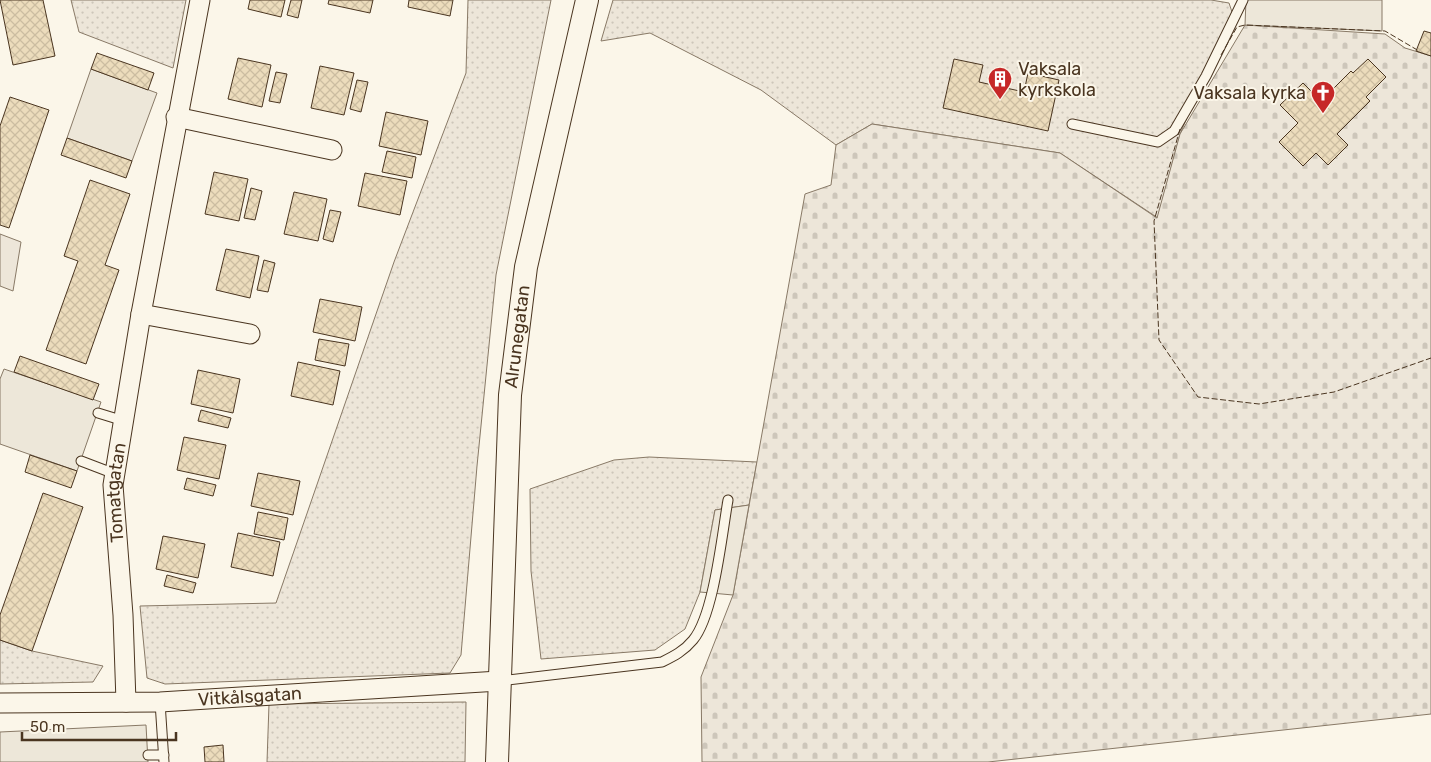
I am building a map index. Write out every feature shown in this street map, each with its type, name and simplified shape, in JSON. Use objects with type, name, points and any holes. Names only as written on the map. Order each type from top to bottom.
[{"type":"street","name":"Tomatgatan","points":[[126,702],[123,615],[113,485],[176,117],[200,0]]},
{"type":"street","name":"Alrunegatan","points":[[497,762],[510,396],[526,267],[587,0]]},
{"type":"street","points":[[176,117],[332,150]]},
{"type":"street","points":[[141,314],[250,334]]},
{"type":"street","name":"Vitkålsgatan","points":[[0,703],[160,702],[499,681]]},
{"type":"lane","points":[[1072,124],[1158,142],[1174,131],[1206,76],[1243,0]]},
{"type":"lane","points":[[98,413],[124,421]]},
{"type":"lane","points":[[81,461],[115,474]]},
{"type":"lane","points":[[499,681],[662,662],[679,654],[694,639],[706,614],[728,500]]},
{"type":"lane","points":[[148,755],[164,759],[160,702]]},
{"type":"green space","points":[[71,0],[186,0],[173,68],[79,32]]},
{"type":"green space","points":[[468,0],[551,0],[496,275],[461,655],[450,673],[165,684],[147,678],[140,606],[276,603],[394,262],[466,73]]},
{"type":"green space","points":[[613,0],[1211,0],[1229,3],[1232,12],[1180,134],[1158,218],[1060,153],[872,124],[836,145],[761,90],[650,33],[601,41]]},
{"type":"green space","points":[[1245,25],[1385,34],[1405,48],[1431,56],[1431,714],[988,762],[702,762],[701,677],[733,595],[805,194],[831,185],[836,145],[872,124],[1060,153],[1157,218],[1180,134]]},
{"type":"green space","points":[[0,234],[21,242],[13,291],[0,286]]},
{"type":"green space","points":[[649,457],[757,462],[749,505],[715,510],[700,592],[685,629],[655,650],[541,659],[531,571],[530,489],[614,460]]},
{"type":"green space","points":[[0,640],[32,651],[103,666],[93,682],[0,684]]},
{"type":"green space","points":[[466,702],[465,762],[267,762],[269,704]]},
{"type":"shaded area","points":[[1246,0],[1382,0],[1382,31],[1245,25]]},
{"type":"shaded area","points":[[91,69],[157,93],[132,161],[67,138]]},
{"type":"shaded area","points":[[4,369],[101,402],[77,471],[0,444],[0,379]]},
{"type":"shaded area","points":[[749,505],[733,595],[700,592],[715,510]]},
{"type":"shaded area","points":[[146,725],[148,762],[0,762],[0,732]]},
{"type":"building","points":[[0,0],[43,0],[55,56],[13,65]]},
{"type":"building","points":[[250,0],[285,0],[281,17],[248,9]]},
{"type":"building","points":[[291,0],[302,0],[298,18],[287,15]]},
{"type":"building","points":[[329,0],[373,0],[370,13],[328,4]]},
{"type":"building","points":[[409,0],[453,0],[450,16],[408,7]]},
{"type":"building","points":[[1424,31],[1431,33],[1431,56],[1416,51]]},
{"type":"building","points":[[97,53],[154,73],[148,90],[91,69]]},
{"type":"building","points":[[238,58],[271,65],[262,107],[228,99]]},
{"type":"building","name":"Vaksala kyrkskola","points":[[954,59],[983,65],[979,82],[1024,92],[1028,73],[1059,80],[1048,131],[943,108]]},
{"type":"building","name":"Vaksala kyrka","points":[[1368,59],[1386,77],[1366,97],[1370,101],[1337,134],[1348,145],[1328,165],[1316,153],[1303,166],[1279,142],[1298,123],[1280,105],[1303,83],[1321,101],[1351,71],[1353,73]]},
{"type":"building","points":[[320,66],[354,73],[344,115],[311,108]]},
{"type":"building","points":[[276,72],[287,74],[280,103],[269,101]]},
{"type":"building","points":[[357,80],[368,82],[361,112],[350,109]]},
{"type":"building","points":[[10,97],[49,110],[9,228],[0,225],[0,126]]},
{"type":"building","points":[[386,112],[428,121],[421,155],[379,146]]},
{"type":"building","points":[[67,138],[132,161],[126,178],[61,155]]},
{"type":"building","points":[[387,151],[416,157],[412,178],[382,172]]},
{"type":"building","points":[[214,172],[248,179],[239,221],[205,214]]},
{"type":"building","points":[[365,173],[407,181],[400,215],[358,206]]},
{"type":"building","points":[[90,180],[130,194],[105,265],[119,270],[86,364],[46,350],[78,261],[64,256]]},
{"type":"building","points":[[251,188],[262,191],[255,220],[244,218]]},
{"type":"building","points":[[294,192],[327,199],[318,241],[284,234]]},
{"type":"building","points":[[330,210],[341,212],[333,242],[323,239]]},
{"type":"building","points":[[226,249],[259,256],[250,298],[216,290]]},
{"type":"building","points":[[264,260],[275,263],[268,292],[257,290]]},
{"type":"building","points":[[320,299],[362,307],[355,341],[313,332]]},
{"type":"building","points":[[319,339],[349,344],[345,366],[315,360]]},
{"type":"building","points":[[20,356],[99,384],[93,400],[14,372]]},
{"type":"building","points":[[298,362],[340,371],[333,405],[291,396]]},
{"type":"building","points":[[198,370],[240,379],[233,413],[191,404]]},
{"type":"building","points":[[201,410],[231,418],[228,428],[198,421]]},
{"type":"building","points":[[184,437],[226,445],[219,479],[177,470]]},
{"type":"building","points":[[30,455],[77,471],[71,488],[25,472]]},
{"type":"building","points":[[258,473],[300,481],[293,515],[251,506]]},
{"type":"building","points":[[187,478],[216,485],[213,496],[184,489]]},
{"type":"building","points":[[43,493],[83,507],[32,651],[0,640],[0,615]]},
{"type":"building","points":[[258,512],[288,518],[284,540],[254,534]]},
{"type":"building","points":[[238,533],[280,542],[273,576],[231,567]]},
{"type":"building","points":[[163,536],[205,544],[198,578],[156,569]]},
{"type":"building","points":[[167,575],[196,583],[193,593],[164,586]]},
{"type":"building","points":[[223,745],[224,762],[205,762],[204,747]]},
{"type":"fence","points":[[1221,55],[1237,27],[1245,25],[1385,31],[1419,51]]},
{"type":"fence","points":[[1180,129],[1154,221],[1159,340],[1198,397],[1259,404],[1334,392],[1431,358]]},
{"type":"place","name":"Vaksala kyrkskola","points":[[1000,100]]},
{"type":"place","name":"Vaksala kyrka","points":[[1323,114]]}]
